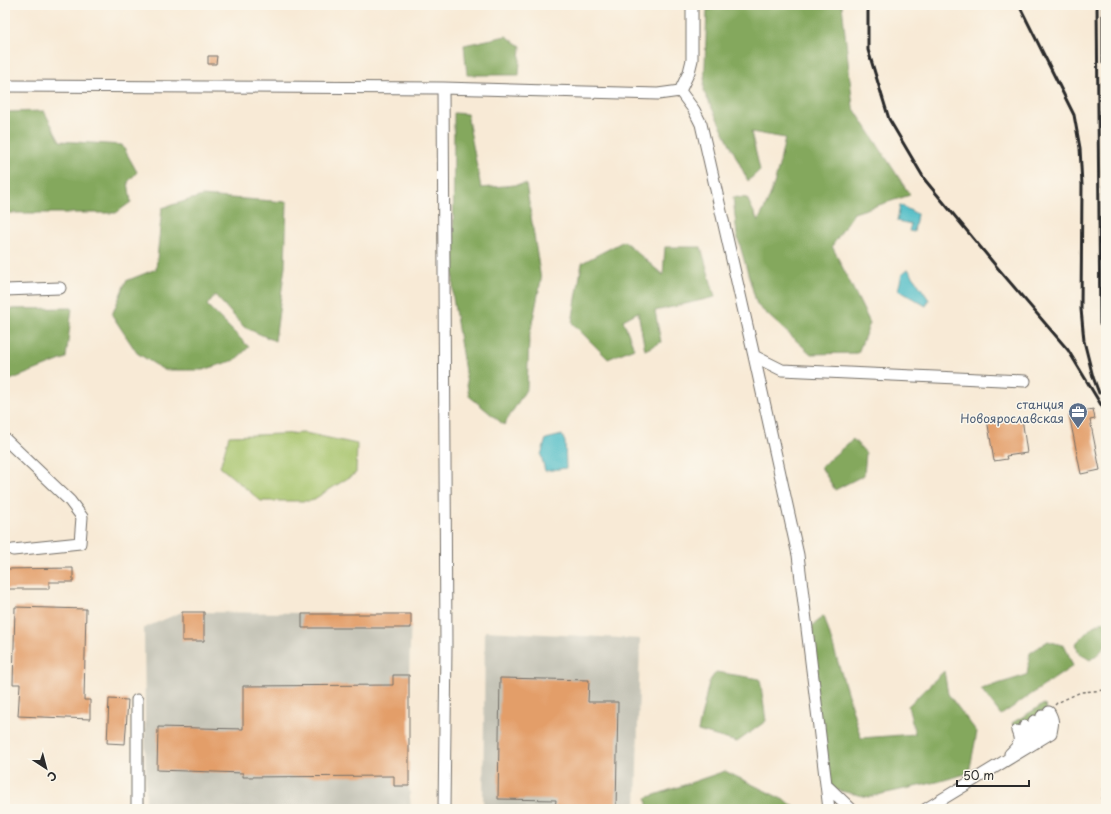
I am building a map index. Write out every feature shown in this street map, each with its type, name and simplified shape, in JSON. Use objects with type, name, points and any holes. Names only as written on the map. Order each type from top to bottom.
[{"type":"street","points":[[680,91],[689,72],[692,60],[692,5]]},
{"type":"street","points":[[5,86],[443,88],[658,94],[680,91]]},
{"type":"street","points":[[443,88],[446,631],[444,809]]},
{"type":"street","points":[[680,91],[694,110],[701,124],[798,555],[829,809]]},
{"type":"street","points":[[5,290],[60,288]]},
{"type":"street","points":[[754,356],[782,370],[1025,381]]},
{"type":"street","points":[[5,439],[70,500],[82,518],[80,543],[14,550]]},
{"type":"street","points":[[137,700],[137,809]]},
{"type":"street","points":[[926,809],[1005,761],[1034,743],[1050,733],[1053,725],[1053,719],[1034,721],[1023,733],[1024,740],[1034,743]]},
{"type":"street","points":[[1034,721],[1037,728],[1034,743]]},
{"type":"street","points":[[1005,761],[1008,755],[1018,746],[1020,738],[1034,721]]},
{"type":"street","points":[[826,785],[851,809]]},
{"type":"path","points":[[1034,721],[1057,703],[1081,692],[1106,690]]},
{"type":"shaded area","points":[[182,612],[411,614],[409,675],[409,786],[411,809],[146,809],[144,628]]},
{"type":"shaded area","points":[[485,631],[640,639],[636,809],[483,809]]},
{"type":"green space","points":[[736,5],[842,5],[853,107],[910,195],[854,213],[832,246],[870,323],[858,353],[811,354],[757,305],[737,235],[733,197],[747,198],[758,221],[772,191],[785,138],[751,132],[760,170],[748,181],[704,92],[707,10]]},
{"type":"green space","points":[[506,36],[521,46],[519,75],[467,75],[464,45]]},
{"type":"green space","points":[[44,111],[60,141],[122,145],[137,172],[128,182],[131,202],[116,213],[5,213],[5,112]]},
{"type":"green space","points":[[454,113],[467,114],[481,188],[526,184],[541,280],[529,339],[527,388],[504,425],[469,396],[453,298]]},
{"type":"green space","points":[[202,196],[287,202],[285,266],[275,341],[244,327],[215,295],[207,305],[249,347],[235,360],[203,370],[164,370],[137,353],[112,315],[126,281],[156,269],[162,208]]},
{"type":"green space","points":[[624,241],[663,275],[665,247],[701,247],[715,297],[655,311],[661,342],[645,350],[638,312],[623,320],[634,348],[608,359],[572,323],[582,263]]},
{"type":"green space","points":[[72,308],[66,358],[5,382],[5,309]]},
{"type":"green space","points":[[305,433],[357,444],[356,473],[311,501],[261,501],[220,467],[229,436]]},
{"type":"green space","points":[[853,439],[866,453],[864,475],[835,490],[821,467]]},
{"type":"green space","points":[[824,616],[861,738],[915,734],[908,706],[944,671],[948,694],[977,732],[969,773],[937,782],[868,797],[831,789],[805,632]]},
{"type":"green space","points":[[1106,621],[1106,644],[1101,651],[1090,660],[1079,653],[1075,644],[1093,626]]},
{"type":"green space","points":[[1048,641],[1065,646],[1073,666],[1001,715],[981,689],[1027,675],[1030,653]]},
{"type":"green space","points":[[716,672],[760,679],[766,721],[737,742],[698,731],[709,682]]},
{"type":"green space","points":[[1044,704],[1047,709],[1015,728],[1012,723]]},
{"type":"green space","points":[[725,771],[788,802],[797,809],[648,809],[646,798]]},
{"type":"water","points":[[900,205],[917,214],[914,232],[909,231],[911,224],[897,221]]},
{"type":"water","points":[[908,269],[929,300],[926,306],[898,290],[902,274]]},
{"type":"water","points":[[562,435],[565,442],[566,468],[545,471],[541,455],[546,439]]},
{"type":"building","points":[[208,56],[217,56],[216,64],[208,64]]},
{"type":"building","points":[[1093,409],[1095,419],[1090,420],[1100,470],[1081,474],[1069,414]]},
{"type":"building","points":[[998,417],[999,422],[1022,418],[1027,453],[1006,456],[1007,459],[994,461],[987,419]]},
{"type":"building","points":[[73,568],[73,582],[49,582],[49,589],[5,589],[5,569]]},
{"type":"building","points":[[15,607],[86,609],[84,700],[90,700],[90,719],[18,716],[20,684],[13,684]]},
{"type":"building","points":[[182,612],[204,612],[204,641],[182,641]]},
{"type":"building","points":[[302,614],[411,614],[411,628],[302,628]]},
{"type":"building","points":[[393,675],[409,675],[409,786],[394,786],[394,776],[243,777],[243,773],[157,770],[158,727],[243,729],[243,686],[393,685]]},
{"type":"building","points":[[500,678],[589,680],[588,702],[618,702],[616,809],[555,809],[556,800],[498,799]]},
{"type":"building","points":[[109,699],[128,700],[125,744],[107,743]]},
{"type":"railway","points":[[868,5],[868,50],[889,119],[925,180],[1068,350],[1106,413]]},
{"type":"railway","points":[[1019,5],[1074,115],[1080,148],[1082,185],[1081,309],[1084,341],[1093,377],[1099,393]]},
{"type":"railway","points":[[1097,5],[1100,324]]},
{"type":"railway","points":[[1103,5],[1103,63]]},
{"type":"railway","points":[[1103,111],[1106,215]]},
{"type":"railway","points":[[1104,359],[1106,316]]},
{"type":"railway","points":[[1102,809],[1106,776]]},
{"type":"place","name":"станция Новоярославская","points":[[1078,429]]}]
